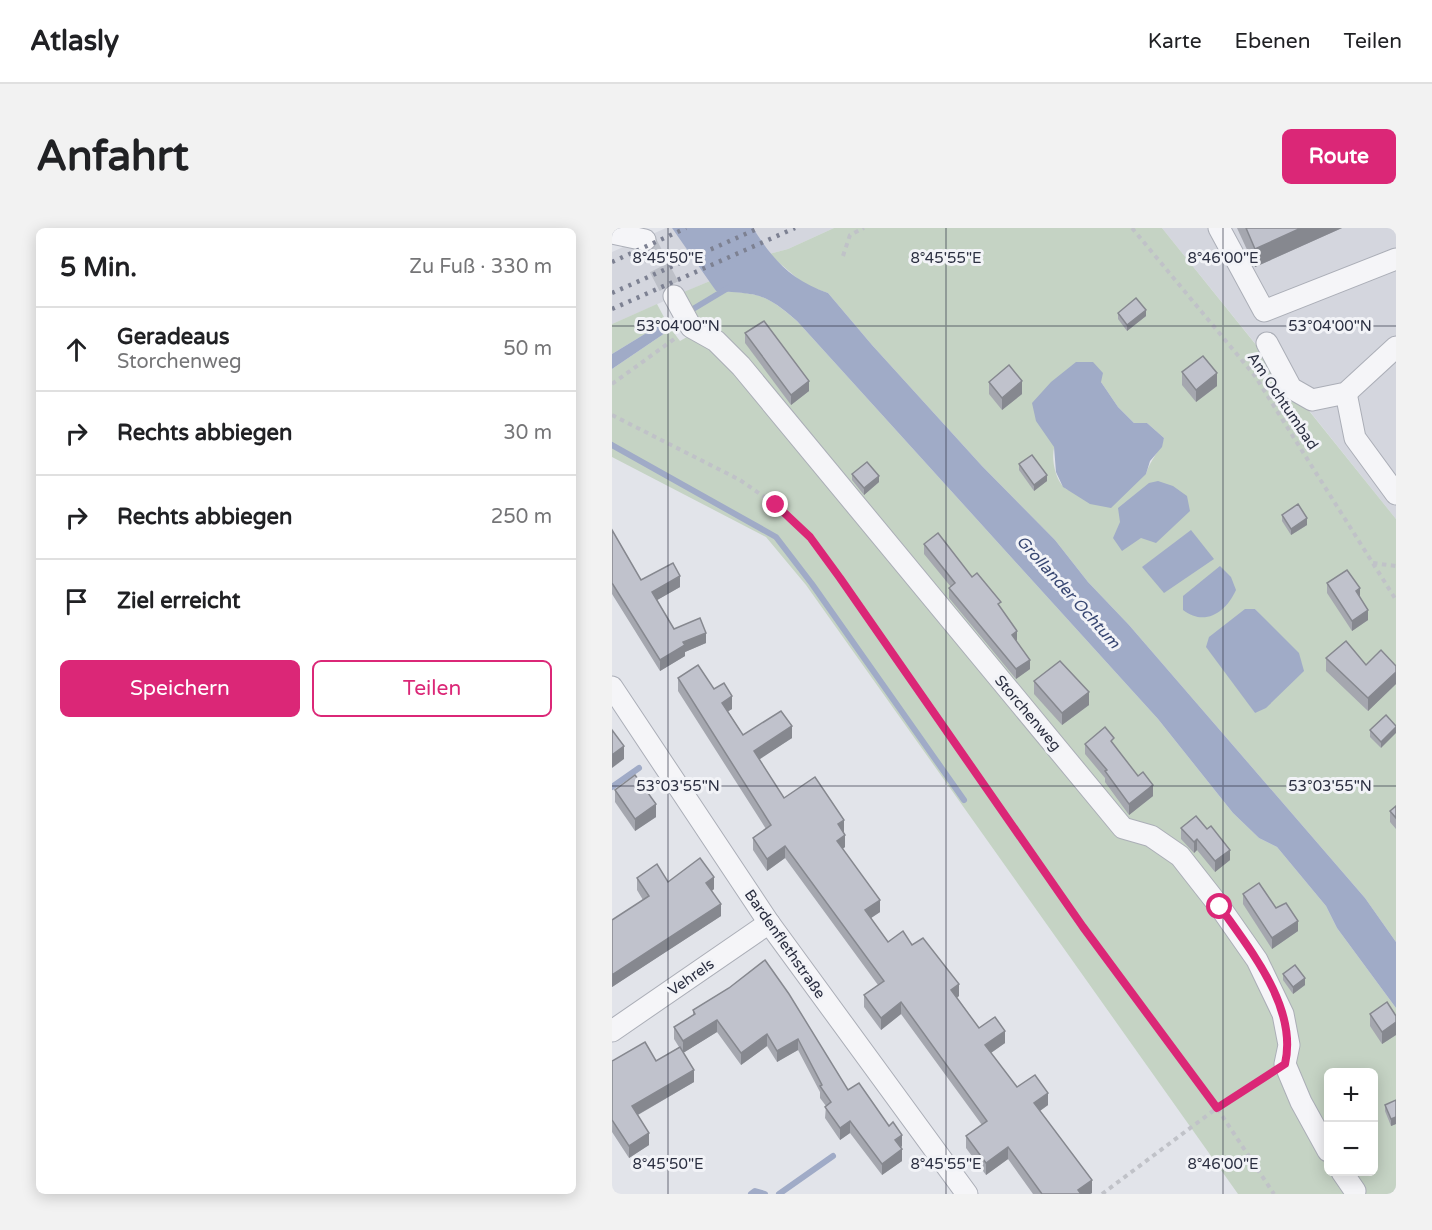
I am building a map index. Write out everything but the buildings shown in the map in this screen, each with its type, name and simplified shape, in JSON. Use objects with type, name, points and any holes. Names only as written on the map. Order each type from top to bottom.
[{"type":"street","points":[[1220,228],[1264,311],[1396,259]]},
{"type":"street","points":[[612,233],[645,240]]},
{"type":"street","points":[[674,296],[691,327]]},
{"type":"street","name":"Storchenweg","points":[[691,327],[716,341],[741,366],[1123,828],[1151,836],[1180,856],[1220,907],[1257,960],[1283,1014],[1289,1046],[1285,1064],[1301,1102],[1324,1142]]},
{"type":"street","points":[[1267,344],[1291,388],[1312,400],[1346,393],[1396,347]]},
{"type":"street","points":[[1346,393],[1354,438],[1396,494]]},
{"type":"street","name":"Bardenflethstraße","points":[[612,687],[769,923],[967,1194]]},
{"type":"street","name":"Vehrels","points":[[612,1031],[769,923]]},
{"type":"street","points":[[1345,1176],[1355,1191]]},
{"type":"path","points":[[843,256],[850,235],[864,228]]},
{"type":"path","name":"Am Ochtumbad","points":[[1132,228],[1255,376],[1396,600]]},
{"type":"path","points":[[612,384],[691,327]]},
{"type":"path","points":[[612,415],[759,493],[810,537],[1083,927],[1217,1108],[1274,1194]]},
{"type":"path","points":[[1372,563],[1396,566]]},
{"type":"path","points":[[1102,1194],[1217,1108],[1285,1064]]},
{"type":"shaded area","points":[[666,228],[672,228],[710,281],[612,324],[612,252]]},
{"type":"shaded area","points":[[753,228],[834,228],[788,249],[769,254]]},
{"type":"shaded area","points":[[1162,228],[1396,228],[1396,519],[1304,404]]},
{"type":"green space","points":[[834,228],[1162,228],[1396,519],[1396,942],[1365,898],[1129,625],[1088,582],[1055,540],[982,466],[828,293],[805,285],[769,254],[788,249]],"holes":[[[1101,382],[1118,407],[1134,423],[1147,423],[1164,438],[1146,474],[1068,490],[1060,483],[1055,471],[1054,448],[1067,425]],[[1255,609],[1289,646],[1255,713],[1235,683]]]},
{"type":"green space","points":[[710,281],[716,291],[760,296],[777,305],[797,321],[1158,719],[1233,813],[1259,838],[1277,847],[1326,906],[1337,928],[1396,1008],[1396,1194],[1238,1194],[806,585],[766,537],[612,457],[612,369],[671,329],[680,341],[687,337],[702,318],[692,315],[679,294]]},
{"type":"green space","points":[[657,304],[666,321],[612,354],[612,324]]},
{"type":"water","name":"Grollander Ochtum","points":[[672,228],[753,228],[784,268],[803,282],[828,293],[982,466],[1055,540],[1088,582],[1129,625],[1365,898],[1396,942],[1396,1008],[1337,928],[1326,906],[1277,847],[1259,838],[1233,813],[1158,719],[797,321],[776,304],[760,296],[716,291]]},
{"type":"water","points":[[666,321],[671,329],[612,369],[612,354]]},
{"type":"water","points":[[1076,362],[1093,362],[1103,373],[1101,382],[1118,407],[1134,423],[1147,423],[1164,438],[1162,447],[1150,461],[1146,474],[1111,508],[1090,504],[1063,487],[1056,472],[1054,447],[1036,421],[1032,403],[1051,382]]},
{"type":"water","points":[[1158,481],[1173,486],[1187,496],[1190,511],[1156,543],[1141,538],[1122,551],[1113,538],[1120,522],[1118,508],[1149,483]]},
{"type":"water","points":[[1191,530],[1214,559],[1164,593],[1142,567]]},
{"type":"water","points":[[1220,566],[1231,577],[1236,590],[1227,605],[1214,615],[1207,617],[1191,615],[1183,610],[1183,596]]},
{"type":"water","points":[[1245,609],[1255,609],[1299,653],[1304,671],[1266,708],[1255,713],[1206,647],[1209,637]]},
{"type":"waterway","points":[[693,309],[728,288]]},
{"type":"waterway","points":[[612,445],[776,537],[812,584],[964,800]]},
{"type":"waterway","points":[[612,787],[639,768]]},
{"type":"waterway","points":[[779,1194],[833,1156]]},
{"type":"waterway","points":[[751,1194],[755,1191],[765,1194]]},
{"type":"tunnel","points":[[645,240],[674,296]]},
{"type":"railway","points":[[612,262],[686,228]]},
{"type":"railway","points":[[612,293],[759,228]]},
{"type":"railway","points":[[612,309],[795,228]]},
{"type":"route","points":[[776,505],[810,537],[840,578],[1083,927],[1217,1108],[1285,1064],[1289,1046],[1283,1014],[1257,960],[1220,907]]}]
